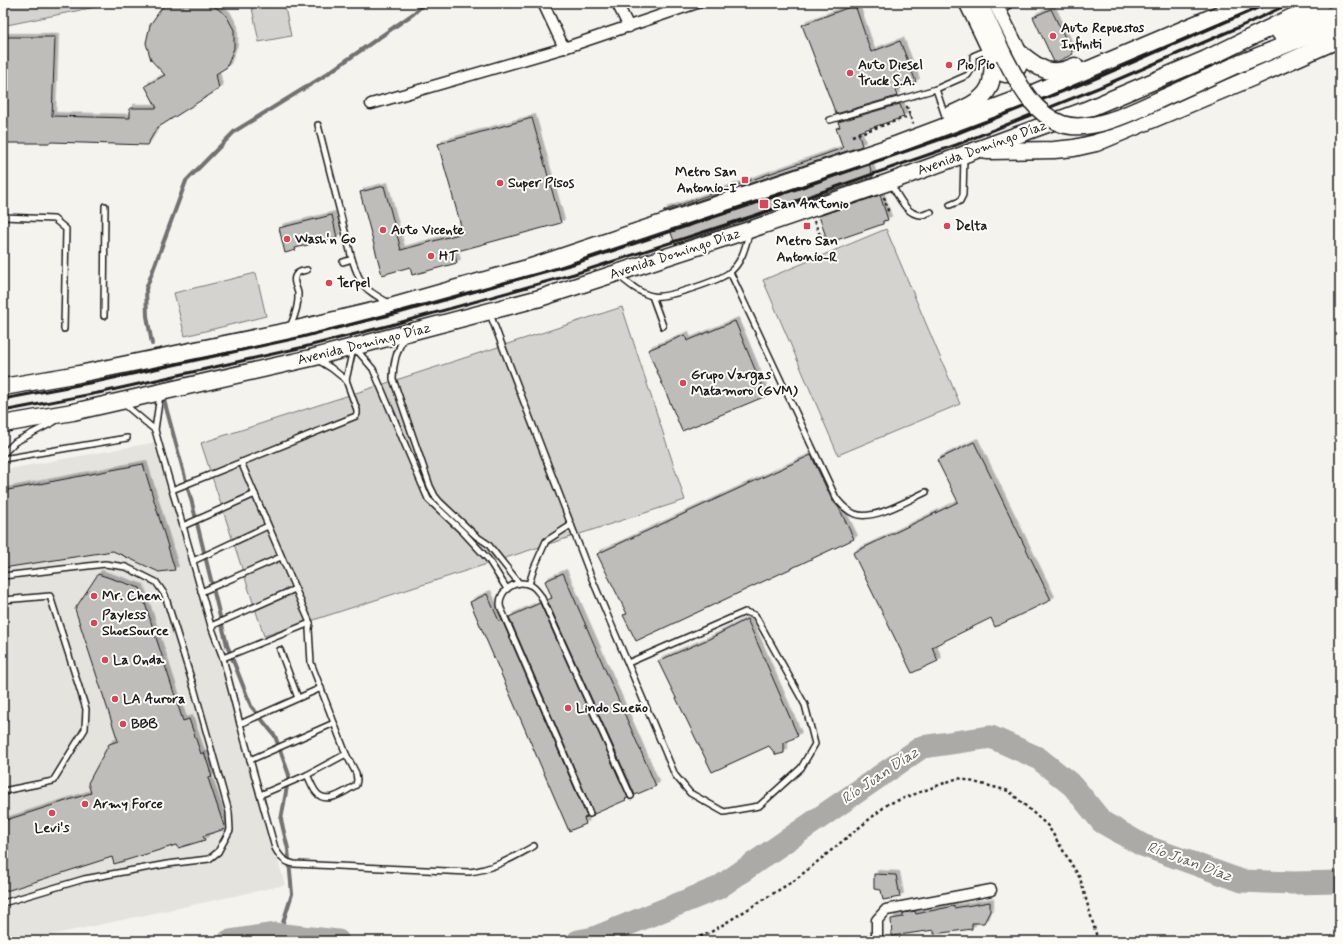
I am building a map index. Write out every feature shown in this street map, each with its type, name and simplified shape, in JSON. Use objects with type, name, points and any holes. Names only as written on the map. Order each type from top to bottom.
[{"type":"main road","points":[[979,3],[999,61],[1029,99],[1042,112],[1062,124],[1084,127],[1115,119],[1236,65],[1340,25]]},
{"type":"main road","points":[[1021,54],[1035,65],[1043,69],[1053,72],[1066,70],[1217,3]]},
{"type":"main road","points":[[3,387],[79,374],[288,331],[394,306],[531,267],[898,144],[1026,96],[1245,3]]},
{"type":"main road","name":"Avenida Domingo Díaz","points":[[3,424],[74,412],[311,358],[540,298],[616,274],[890,182],[1090,109],[1206,59],[1321,3]]},
{"type":"main road","points":[[1206,59],[1340,12]]},
{"type":"main road","points":[[969,153],[1054,150],[1074,148],[1096,143],[1340,39]]},
{"type":"main road","points":[[898,144],[927,124],[946,117],[979,100],[986,93],[999,61]]},
{"type":"street","points":[[543,3],[564,48]]},
{"type":"street","points":[[617,3],[629,27]]},
{"type":"street","points":[[371,104],[564,48],[697,3]]},
{"type":"street","points":[[966,3],[988,50],[999,61],[1000,74],[1010,75],[1015,73],[1021,67],[1021,54],[1000,5]]},
{"type":"street","points":[[877,941],[877,920],[886,910],[991,890]]},
{"type":"lane","points":[[830,120],[936,89],[968,75],[973,67],[973,56],[988,50]]},
{"type":"lane","points":[[936,89],[946,117]]},
{"type":"lane","points":[[318,125],[358,278],[364,287],[372,294],[394,306]]},
{"type":"lane","points":[[950,205],[960,201],[963,195],[969,153]]},
{"type":"lane","points":[[890,182],[907,208],[921,215],[931,212]]},
{"type":"lane","points":[[104,206],[104,316]]},
{"type":"lane","points":[[3,217],[54,219],[66,229],[64,329]]},
{"type":"lane","points":[[616,274],[642,292],[652,296],[660,297],[669,295],[720,278],[730,272],[744,254],[749,230]]},
{"type":"lane","points":[[343,262],[352,259]]},
{"type":"lane","points":[[288,331],[295,316],[297,306],[298,294],[294,279],[295,275],[298,272],[307,270]]},
{"type":"lane","points":[[730,272],[836,498],[845,509],[856,514],[867,516],[877,514],[926,492]]},
{"type":"lane","points":[[652,296],[663,326]]},
{"type":"lane","points":[[488,311],[590,574],[674,775],[690,792],[724,812],[759,806],[800,768],[815,744],[805,705],[755,615],[745,612],[628,663]]},
{"type":"lane","points":[[407,333],[401,342],[393,369],[393,379],[430,486],[440,502],[476,536],[488,544],[519,583]]},
{"type":"lane","points":[[346,380],[354,346]]},
{"type":"lane","points":[[354,346],[373,369],[428,499],[463,532],[488,559],[507,589]]},
{"type":"lane","points":[[172,490],[356,416],[357,410],[346,380],[323,362],[311,358]]},
{"type":"lane","points":[[161,392],[155,430],[211,626],[223,658],[275,848],[281,859],[287,863],[294,864],[479,872],[491,868],[534,846]]},
{"type":"lane","points":[[120,401],[155,430]]},
{"type":"lane","points":[[3,454],[15,442],[74,412]]},
{"type":"lane","points":[[3,459],[127,438]]},
{"type":"lane","points":[[241,462],[310,623],[311,663],[346,754],[356,773],[357,780],[356,785],[334,797],[328,798],[322,797],[316,793],[307,774]]},
{"type":"lane","points":[[183,526],[255,494]]},
{"type":"lane","points":[[529,584],[534,568],[546,541],[571,525]]},
{"type":"lane","points":[[193,561],[268,526]]},
{"type":"lane","points":[[201,592],[281,557]]},
{"type":"lane","points":[[3,576],[105,564],[126,567],[156,582],[165,595],[194,688],[229,812],[230,830],[218,852],[210,859],[167,864],[84,879],[3,903]]},
{"type":"lane","points":[[590,814],[502,613],[500,604],[502,595],[512,585],[519,583],[529,584],[535,588],[541,596],[631,796]]},
{"type":"lane","points":[[211,626],[295,589]]},
{"type":"lane","points":[[3,600],[50,596],[86,709],[85,729],[53,780],[6,791]]},
{"type":"lane","points":[[223,658],[310,623]]},
{"type":"lane","points":[[280,650],[298,698]]},
{"type":"lane","points":[[240,724],[321,688]]},
{"type":"lane","points":[[250,760],[334,723]]},
{"type":"lane","points":[[260,795],[307,774],[346,754]]},
{"type":"lane","points":[[6,791],[12,783]]},
{"type":"path","points":[[907,107],[916,132]]},
{"type":"path","points":[[852,136],[910,116]]},
{"type":"path","points":[[820,237],[826,235]]},
{"type":"path","points":[[689,941],[711,932],[795,880],[888,804],[958,778],[1009,791],[1048,826],[1080,878],[1098,941]]},
{"type":"shaded area","points":[[3,3],[115,3],[7,25],[3,20]]},
{"type":"shaded area","points":[[251,3],[284,3],[291,36],[259,42]]},
{"type":"shaded area","points":[[886,229],[960,404],[838,455],[763,280]]},
{"type":"shaded area","points":[[256,273],[266,316],[185,336],[174,293]]},
{"type":"shaded area","points":[[622,307],[685,500],[264,636],[201,443]]},
{"type":"shaded area","points":[[157,442],[285,885],[23,941],[3,941],[3,470]]},
{"type":"building","points":[[172,3],[210,3],[226,15],[234,30],[234,48],[227,67],[216,74],[219,89],[157,128],[147,145],[51,142],[3,143],[3,37],[55,37],[52,116],[130,118],[130,108],[157,108],[145,86],[165,75],[151,60],[146,43],[150,25],[163,6]]},
{"type":"building","name":"Auto Diesel Truck S.A.","points":[[855,5],[871,52],[900,41],[916,82],[895,90],[897,96],[836,114],[802,25]]},
{"type":"building","name":"Auto Repuestos Infiniti","points":[[1051,9],[1073,54],[1057,62],[1054,62],[1033,17]]},
{"type":"building","points":[[900,104],[904,117],[858,132],[862,146],[664,212],[663,211],[843,148],[836,128],[840,127],[838,122]]},
{"type":"building","name":"Super Pisos","points":[[532,118],[561,223],[454,252],[457,263],[412,275],[410,267],[382,275],[360,192],[384,186],[401,250],[463,233],[438,144]]},
{"type":"building","points":[[869,164],[873,177],[675,244],[670,230]]},
{"type":"building","points":[[880,195],[888,220],[883,221],[883,224],[828,243],[819,216]]},
{"type":"building","points":[[332,215],[337,238],[295,248],[296,250],[285,253],[279,228]]},
{"type":"building","points":[[735,321],[766,396],[682,431],[648,350],[685,335],[687,341]]},
{"type":"building","points":[[974,442],[1051,600],[995,627],[991,618],[932,647],[938,661],[912,673],[853,553],[958,502],[937,460]]},
{"type":"building","points":[[811,455],[832,500],[839,508],[854,539],[636,641],[623,615],[627,614],[597,554]]},
{"type":"building","points":[[143,464],[175,570],[159,572],[113,551],[3,568],[3,491]]},
{"type":"building","points":[[563,573],[656,786],[635,795],[547,600],[552,598],[545,581]]},
{"type":"building","points":[[98,574],[140,588],[183,721],[189,719],[201,754],[204,752],[212,777],[208,778],[225,829],[203,836],[205,840],[178,848],[176,845],[114,864],[112,857],[3,892],[3,821],[91,793],[88,783],[109,744],[118,741],[75,609]]},
{"type":"building","points":[[487,594],[499,621],[502,620],[587,817],[584,818],[586,824],[569,831],[470,602]]},
{"type":"building","name":"Lindo Sueño","points":[[540,603],[628,798],[594,814],[509,617]]},
{"type":"building","points":[[747,619],[798,736],[784,743],[784,753],[776,755],[769,746],[712,772],[658,661],[709,639]]},
{"type":"building","points":[[874,874],[896,875],[900,897],[883,900],[881,890],[874,889]]},
{"type":"building","points":[[990,902],[990,911],[984,923],[972,923],[972,929],[934,934],[934,930],[892,936],[891,919],[903,917],[903,913],[915,911],[916,914],[954,906],[954,908]]},
{"type":"waterway","points":[[152,344],[147,316],[146,289],[186,181],[235,131],[321,78],[413,14],[425,3]]},
{"type":"waterway","points":[[164,400],[192,503],[227,645],[251,706],[275,736],[289,775],[281,820],[288,849],[292,894],[279,935]]},
{"type":"waterway","name":"Río Juan Díaz","points":[[578,941],[594,938],[718,888],[922,747],[991,737],[1038,758],[1073,786],[1102,822],[1142,845],[1242,881],[1293,883],[1340,882]]},
{"type":"waterway","name":"Río Juan Díaz","points":[[229,941],[275,934],[338,941]]},
{"type":"railway","points":[[3,399],[100,381],[302,337],[573,264],[953,135],[1094,79],[1269,3]]},
{"type":"railway","points":[[3,411],[103,392],[304,347],[391,325],[574,274],[756,215],[956,145],[1098,88],[1291,3]]},
{"type":"place","name":"Auto Repuestos Infiniti","points":[[1053,36]]},
{"type":"place","name":"Pio Pio","points":[[949,65]]},
{"type":"place","name":"Auto Diesel Truck S.A.","points":[[850,73]]},
{"type":"place","name":"Metro San Antonio-I","points":[[745,180]]},
{"type":"place","name":"Super Pisos","points":[[500,183]]},
{"type":"place","name":"San Antonio","points":[[764,204]]},
{"type":"place","name":"Metro San Antonio-R","points":[[807,226]]},
{"type":"place","name":"Delta","points":[[947,226]]},
{"type":"place","name":"Auto Vicente","points":[[383,230]]},
{"type":"place","name":"Wash'n Go","points":[[287,239]]},
{"type":"place","name":"HT","points":[[431,256]]},
{"type":"place","name":"Terpel","points":[[329,283]]},
{"type":"place","name":"Grupo Vargas Matamoro (GVM)","points":[[683,383]]},
{"type":"place","name":"Mr. Chen","points":[[94,596]]},
{"type":"place","name":"Payless ShoeSource","points":[[94,623]]},
{"type":"place","name":"La Onda","points":[[105,660]]},
{"type":"place","name":"LA Aurora","points":[[115,699]]},
{"type":"place","name":"Lindo Sueño","points":[[568,708]]},
{"type":"place","name":"BBB","points":[[123,724]]},
{"type":"place","name":"Army Force","points":[[85,804]]},
{"type":"place","name":"Levi's","points":[[52,813]]}]
